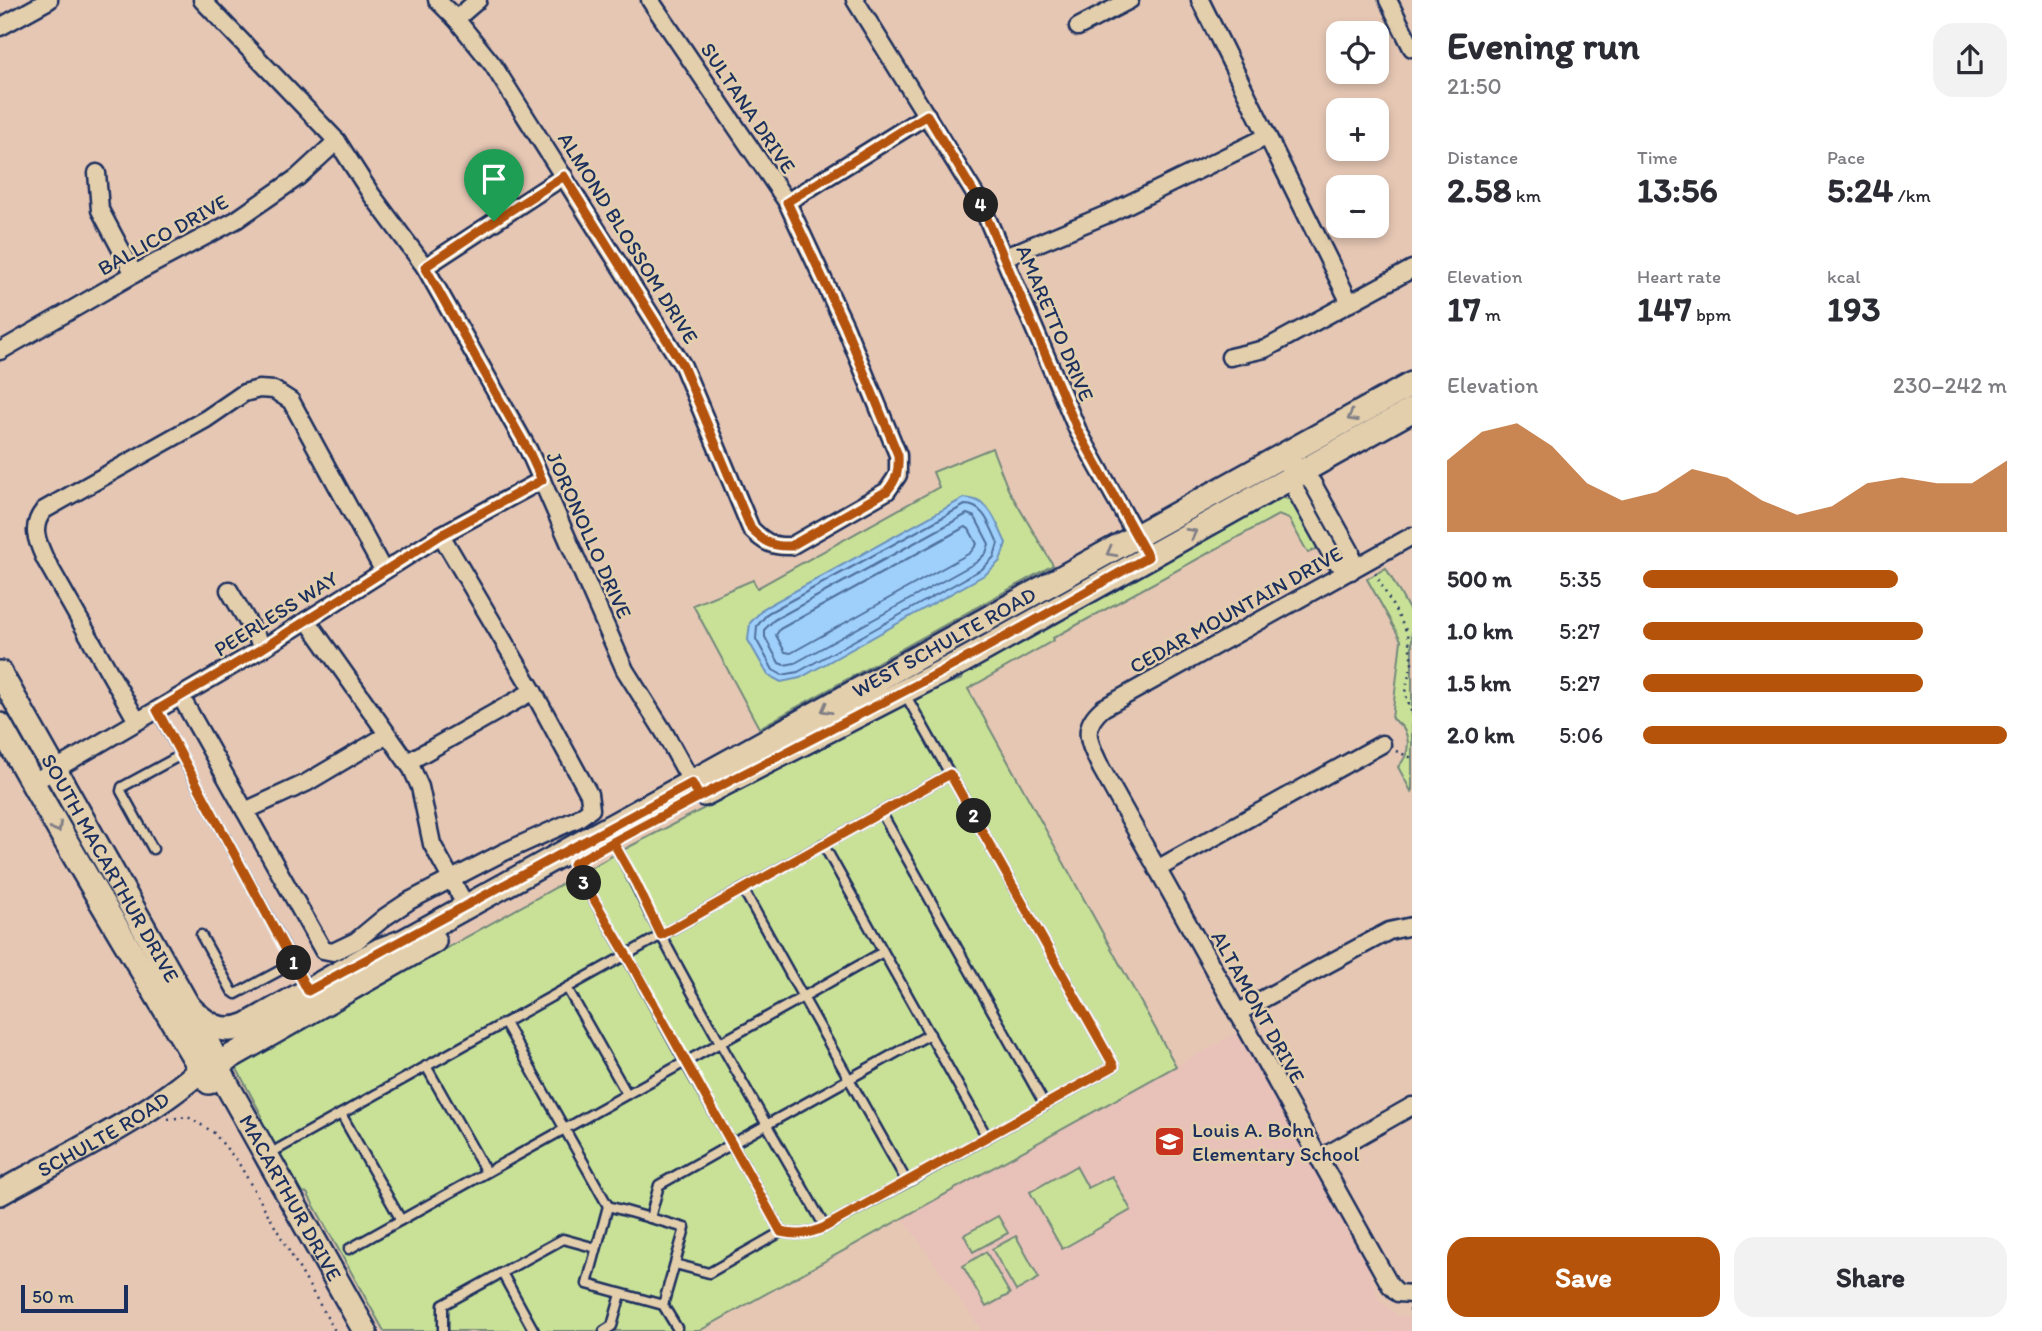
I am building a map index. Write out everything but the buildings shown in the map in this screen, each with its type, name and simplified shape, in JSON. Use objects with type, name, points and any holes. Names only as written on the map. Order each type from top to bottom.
[{"type":"main road","name":"WEST SCHULTE ROAD","points":[[404,941],[466,906],[696,789],[963,661],[1285,455],[1412,384]]},
{"type":"main road","name":"WEST SCHULTE ROAD","points":[[1143,547],[1297,474],[1412,410]]},
{"type":"main road","name":"SOUTH MACARTHUR DRIVE","points":[[0,673],[187,1005],[211,1064]]},
{"type":"main road","name":"SOUTH MACARTHUR DRIVE","points":[[0,726],[88,882],[138,961],[211,1064]]},
{"type":"main road","name":"WEST SCHULTE ROAD","points":[[573,864],[696,789]]},
{"type":"main road","name":"SCHULTE ROAD","points":[[211,1064],[573,864]]},
{"type":"main road","points":[[187,1005],[210,1026],[232,1030],[247,1025],[380,950],[404,941]]},
{"type":"main road","name":"SCHULTE ROAD","points":[[0,1192],[112,1130],[159,1109],[211,1064],[383,957],[404,941]]},
{"type":"main road","points":[[138,961],[143,989],[177,1051],[176,1074],[159,1109]]},
{"type":"main road","name":"MACARTHUR DRIVE","points":[[211,1064],[354,1331]]},
{"type":"main road","name":"MACARTHUR DRIVE","points":[[211,1064],[365,1331]]},
{"type":"street","points":[[0,27],[49,0]]},
{"type":"street","name":"JORONOLLO DRIVE","points":[[202,0],[337,141],[371,194],[425,267],[529,452],[625,670],[696,789]]},
{"type":"street","name":"ALMOND BLOSSOM DRIVE","points":[[437,0],[493,65],[683,366],[751,529],[763,542],[776,547],[791,546],[887,491],[898,475]]},
{"type":"street","points":[[456,19],[478,0]]},
{"type":"street","name":"SULTANA DRIVE","points":[[650,0],[787,202],[845,326],[898,455],[898,475]]},
{"type":"street","name":"AMARETTO DRIVE","points":[[855,0],[981,204],[1078,431],[1143,547]]},
{"type":"street","points":[[1078,27],[1130,0]]},
{"type":"street","points":[[1200,0],[1350,303]]},
{"type":"street","points":[[1388,0],[1412,48]]},
{"type":"street","points":[[787,202],[927,115]]},
{"type":"street","points":[[1005,257],[1110,213],[1266,137]]},
{"type":"street","name":"BALLICO DRIVE","points":[[0,351],[134,274],[236,220],[298,177],[337,141]]},
{"type":"street","points":[[97,173],[100,210],[134,274]]},
{"type":"street","points":[[425,267],[564,176]]},
{"type":"street","points":[[1230,357],[1265,349],[1412,269]]},
{"type":"street","points":[[137,721],[45,559],[35,536],[36,523],[44,510],[206,419],[244,393],[259,389],[274,390],[291,401],[383,570]]},
{"type":"street","points":[[1285,455],[1297,474],[1335,561],[1351,570]]},
{"type":"street","name":"PEERLESS WAY","points":[[32,783],[263,648],[441,535],[542,480]]},
{"type":"street","points":[[181,697],[323,950],[333,952],[356,941],[410,901],[502,853],[577,819],[591,809],[589,794],[533,691],[441,535]]},
{"type":"street","name":"CEDAR MOUNTAIN DRIVE","points":[[1088,728],[1102,708],[1412,536]]},
{"type":"street","points":[[229,590],[263,648]]},
{"type":"street","points":[[307,620],[408,762],[420,787],[432,844],[466,906]]},
{"type":"street","points":[[408,762],[533,691]]},
{"type":"street","name":"ALTAMONT DRIVE","points":[[1088,728],[1088,741],[1101,768],[1390,1286],[1398,1293],[1410,1295]]},
{"type":"street","points":[[245,811],[306,783],[387,735]]},
{"type":"street","points":[[1157,869],[1382,744]]},
{"type":"street","points":[[1237,1013],[1389,931],[1412,926]]},
{"type":"street","points":[[1319,1159],[1412,1106]]},
{"type":"lane","points":[[675,1264],[709,1273],[781,1232],[809,1234],[825,1227],[1114,1066],[911,703]]},
{"type":"lane","points":[[157,710],[308,991]]},
{"type":"lane","points":[[153,849],[121,791],[181,755]]},
{"type":"lane","points":[[278,1149],[950,774]]},
{"type":"lane","points":[[881,812],[1045,1105]]},
{"type":"lane","points":[[613,842],[661,935],[825,1227]]},
{"type":"lane","points":[[823,844],[987,1137]]},
{"type":"lane","points":[[573,864],[781,1232]]},
{"type":"lane","points":[[743,889],[907,1182]]},
{"type":"lane","points":[[201,935],[236,994],[294,963]]},
{"type":"lane","points":[[349,1249],[883,952]]},
{"type":"lane","points":[[567,988],[627,1094]]},
{"type":"lane","points":[[505,1023],[608,1206],[685,1228],[663,1305]]},
{"type":"lane","points":[[650,1217],[659,1185],[930,1034]]},
{"type":"lane","points":[[426,1066],[486,1172]]},
{"type":"lane","points":[[341,1114],[401,1220]]},
{"type":"lane","points":[[608,1206],[587,1284],[663,1305],[677,1328]]},
{"type":"lane","points":[[443,1331],[443,1305],[563,1239],[596,1248]]},
{"type":"lane","points":[[502,1273],[534,1331]]},
{"type":"lane","points":[[604,1331],[612,1326],[621,1294]]},
{"type":"path","points":[[1368,561],[1408,634],[1412,663],[1405,692],[1412,711]]},
{"type":"path","points":[[1382,744],[1412,758]]},
{"type":"path","points":[[159,1109],[188,1117],[213,1132],[238,1162],[335,1331]]},
{"type":"shaded area","name":"Louis A. Bohn Elementary School","points":[[1238,1032],[1368,1267],[1379,1300],[1395,1314],[1412,1318],[1412,1331],[982,1331],[903,1218]]},
{"type":"green space","points":[[992,448],[1008,489],[1053,565],[759,728],[693,605],[753,580],[757,588],[939,487],[933,472]]},
{"type":"green space","points":[[1280,497],[1292,500],[1320,547],[1308,553],[1289,519],[1278,515],[1053,638],[1054,640],[968,689],[1176,1066],[699,1331],[384,1331],[307,1193],[293,1190],[261,1131],[262,1116],[236,1067],[240,1063],[623,850],[944,685],[962,679],[961,672],[1271,499]]},
{"type":"green space","points":[[1386,568],[1412,615],[1412,793],[1398,767],[1406,755],[1408,742],[1403,729],[1392,719],[1401,640],[1367,579]]},
{"type":"green space","points":[[1076,1166],[1088,1188],[1112,1176],[1131,1210],[1062,1249],[1030,1192]]},
{"type":"green space","points":[[998,1216],[1008,1233],[973,1252],[964,1235]]},
{"type":"green space","points":[[1016,1236],[1039,1278],[1016,1291],[992,1249]]},
{"type":"green space","points":[[986,1252],[1010,1294],[986,1307],[963,1266]]},
{"type":"water","points":[[964,498],[973,499],[986,507],[1006,543],[1000,561],[986,574],[800,678],[781,682],[768,675],[748,640],[750,623],[764,608]]},
{"type":"place","name":"Louis A. Bohn Elementary School","points":[[1169,1142]]},
{"type":"route","points":[[494,221],[425,267],[542,480],[441,535],[263,648],[157,710],[308,991],[692,783],[699,796],[613,842],[661,935],[950,774],[1114,1066],[809,1234],[781,1232],[573,864],[613,842],[699,796],[963,661],[1148,557],[1078,431],[981,204],[927,115],[787,202],[845,326],[898,455],[899,470],[895,482],[887,491],[791,546],[776,547],[763,542],[751,529],[683,366],[564,176],[494,221]]}]
